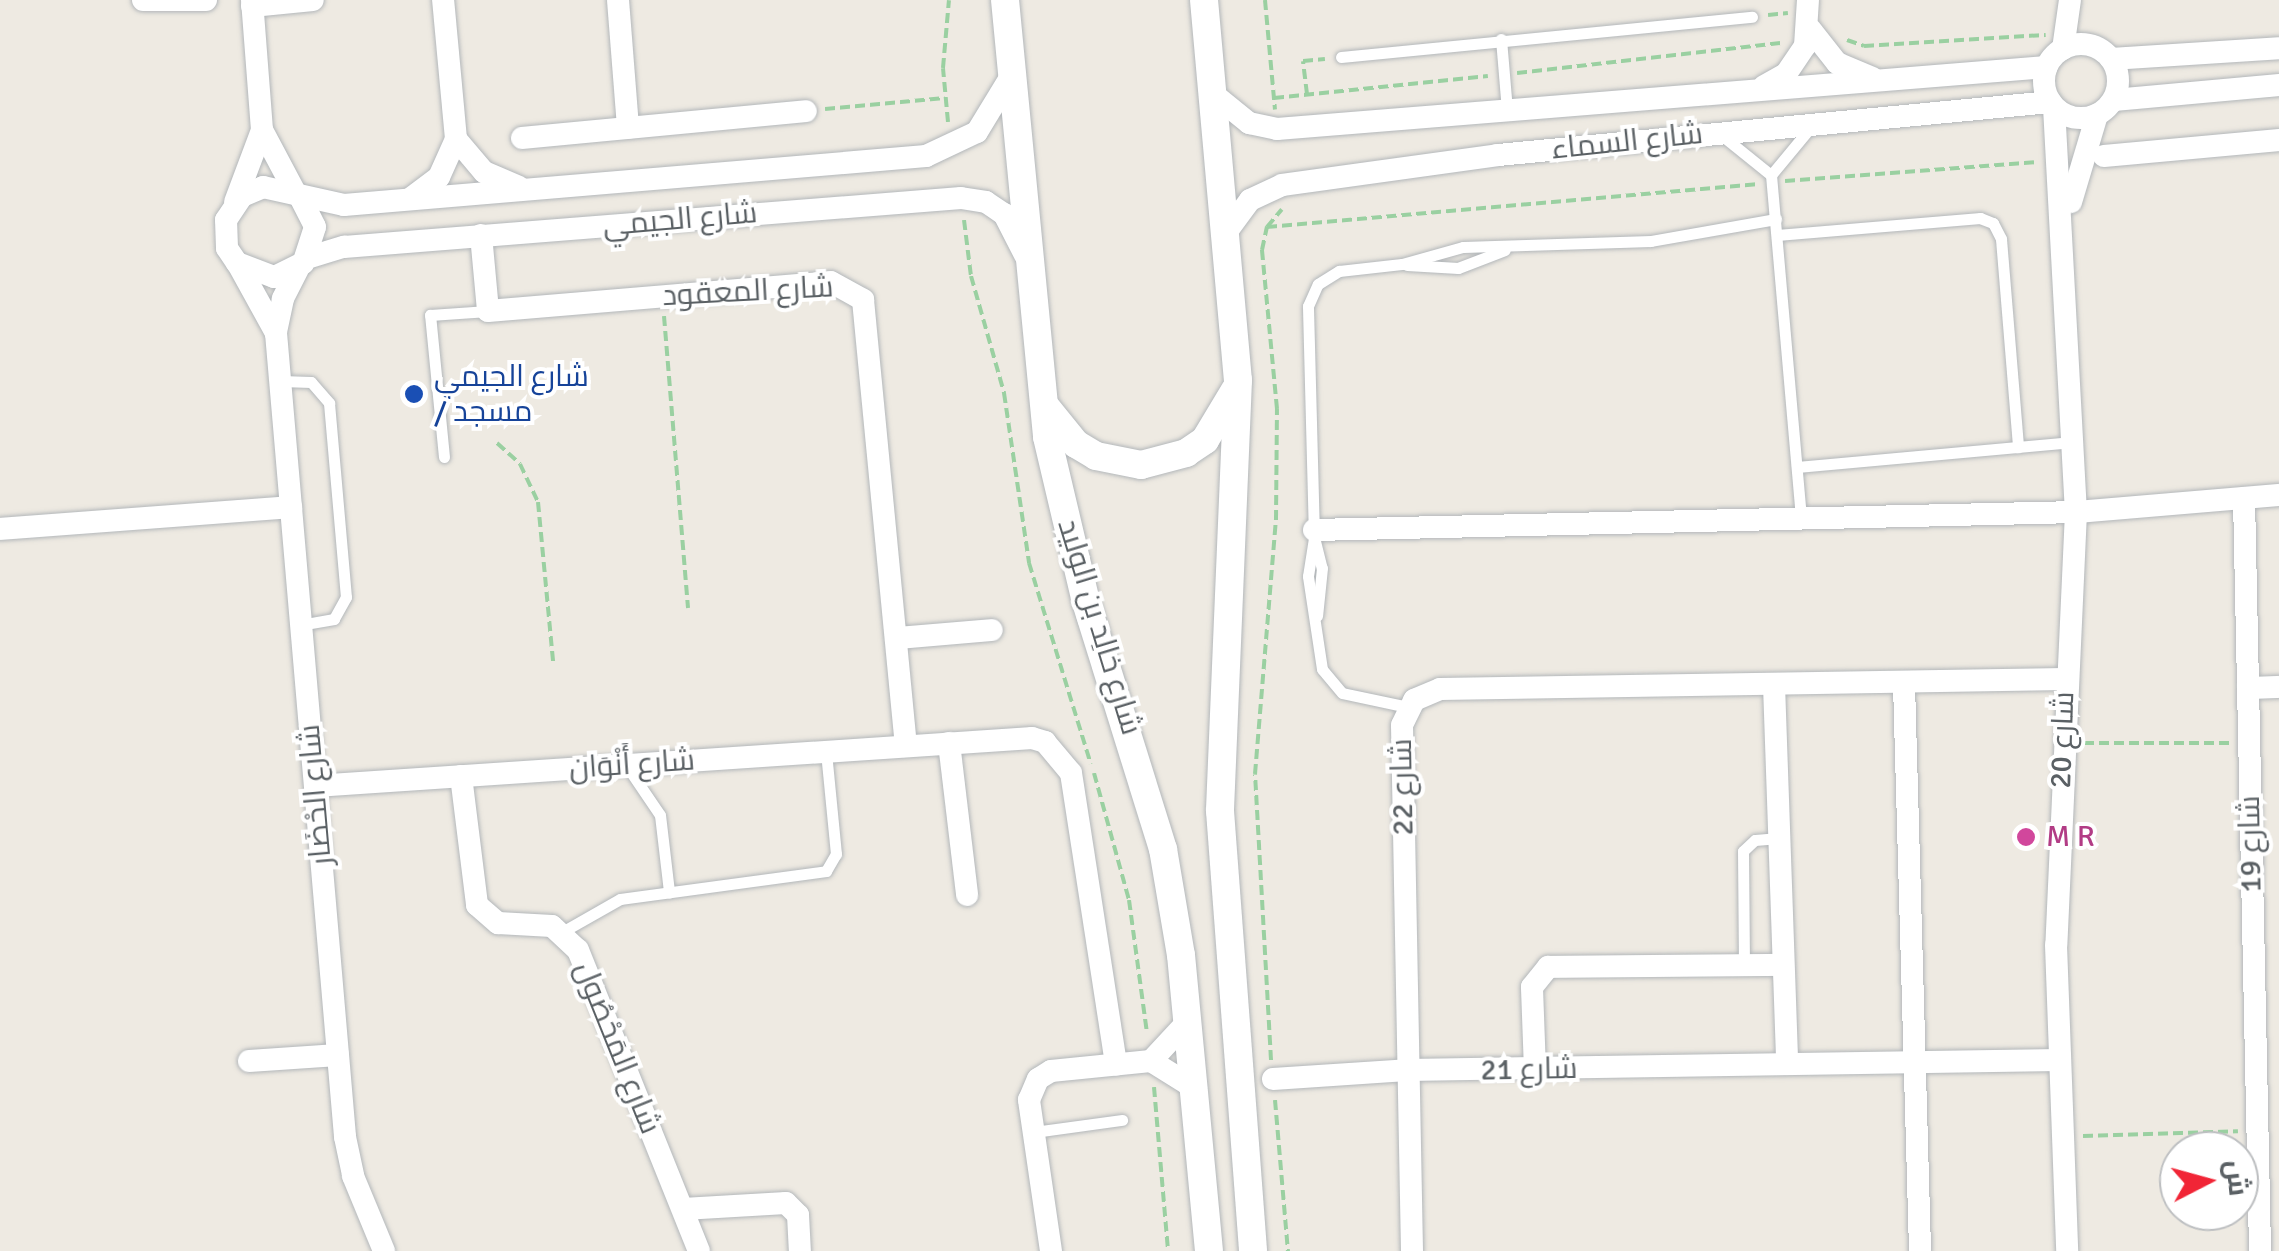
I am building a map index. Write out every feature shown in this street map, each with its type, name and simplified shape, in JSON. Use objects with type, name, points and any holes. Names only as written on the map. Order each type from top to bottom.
[{"type":"street","points":[[144,0],[206,0]]},
{"type":"street","points":[[262,130],[224,230],[237,263],[260,277],[303,263],[316,227],[262,130],[252,3],[312,0]]},
{"type":"street","points":[[406,201],[439,177],[456,139],[443,0]]},
{"type":"street","points":[[618,0],[628,128]]},
{"type":"street","name":"شارع خالِد بن الوليد","points":[[1006,0],[1039,386],[1086,602],[1163,850],[1196,1089],[1209,1251]]},
{"type":"street","points":[[1204,0],[1238,380],[1237,521],[1220,758],[1236,1038],[1254,1251]]},
{"type":"street","points":[[1755,90],[1786,74],[1808,0]]},
{"type":"street","points":[[2070,0],[2047,67],[2052,104],[2078,119],[2105,108],[2279,85]]},
{"type":"street","points":[[2080,0],[2089,45]]},
{"type":"street","points":[[1797,32],[1837,63],[1880,80]]},
{"type":"street","points":[[2054,42],[2089,45],[2111,59],[2279,48]]},
{"type":"street","points":[[2105,108],[2118,79],[2111,59]]},
{"type":"street","name":"شارع السماء","points":[[1212,93],[1249,122],[1276,128],[2047,67]]},
{"type":"street","points":[[952,148],[986,122],[1012,76]]},
{"type":"street","name":"شارع السماء","points":[[1225,234],[1250,200],[1282,185],[1713,133],[2052,104]]},
{"type":"street","name":"شارع 20","points":[[2052,104],[2064,229],[2070,442],[2076,512],[2065,679],[2056,945],[2066,1251]]},
{"type":"street","name":"شارع 20","points":[[2064,229],[2105,108]]},
{"type":"street","points":[[522,138],[806,111]]},
{"type":"street","points":[[456,139],[484,172],[524,188]]},
{"type":"street","points":[[2104,156],[2279,140]]},
{"type":"street","name":"شارع الجيمي","points":[[299,196],[344,205],[406,201],[524,188],[789,171],[952,148]]},
{"type":"street","points":[[234,204],[263,186],[299,196]]},
{"type":"street","name":"شارع الجيمي","points":[[303,263],[344,247],[960,198],[986,202],[1004,214],[1026,255]]},
{"type":"street","points":[[481,236],[488,310]]},
{"type":"street","name":"شارع الحْضَار","points":[[237,263],[276,333]]},
{"type":"street","name":"شارع الحْضَار","points":[[303,263],[282,299],[276,333],[348,1157],[384,1251]]},
{"type":"street","name":"شارع المعقود","points":[[488,310],[830,282],[863,300],[906,746]]},
{"type":"street","points":[[1039,386],[1053,418],[1076,444],[1107,460],[1141,465],[1186,454],[1205,440],[1220,423],[1238,380]]},
{"type":"street","points":[[1314,534],[2076,512],[2279,495]]},
{"type":"street","name":"شارع 19","points":[[2244,498],[2260,1251]]},
{"type":"street","points":[[0,529],[291,507]]},
{"type":"street","points":[[897,638],[992,630]]},
{"type":"street","name":"شارع 22","points":[[1412,1251],[1402,725],[1408,707],[1440,689],[2065,679]]},
{"type":"street","points":[[1904,684],[1920,1251]]},
{"type":"street","points":[[1774,685],[1786,1064]]},
{"type":"street","points":[[2248,688],[2279,687]]},
{"type":"street","name":"شارع أَنْوَان","points":[[315,786],[1032,738],[1066,760],[1116,1064]]},
{"type":"street","points":[[949,743],[968,895]]},
{"type":"street","name":"شارع المَحْصُول","points":[[461,776],[474,895],[482,913],[498,923],[542,922],[562,932],[592,980],[700,1251]]},
{"type":"street","points":[[1535,1070],[1532,987],[1548,967],[1784,965]]},
{"type":"street","points":[[1151,1061],[1188,1020]]},
{"type":"street","points":[[1236,1038],[1273,1079],[1242,1116]]},
{"type":"street","points":[[249,1061],[338,1055]]},
{"type":"street","name":"شارع 21","points":[[1273,1079],[1406,1070],[2060,1060]]},
{"type":"street","points":[[1050,1251],[1029,1100],[1038,1079],[1050,1072],[1151,1061],[1196,1089]]},
{"type":"street","points":[[683,1209],[786,1204],[798,1216],[800,1251]]},
{"type":"lane","points":[[1340,57],[1752,17]]},
{"type":"lane","points":[[1501,39],[1507,110]]},
{"type":"lane","points":[[1771,178],[1818,122]]},
{"type":"lane","points":[[1713,133],[1739,145],[1771,178],[1801,520]]},
{"type":"lane","points":[[1777,236],[1980,218],[1993,223],[2001,239],[2018,447]]},
{"type":"lane","points":[[1408,707],[1349,696],[1329,683],[1308,576],[1314,534],[1310,298],[1332,274],[1402,264],[1462,247],[1507,250],[1651,242],[1776,220]]},
{"type":"lane","points":[[1402,264],[1458,268],[1507,250]]},
{"type":"lane","name":"شارع المعقود","points":[[444,457],[430,316],[488,310]]},
{"type":"lane","points":[[280,380],[311,382],[329,403],[346,597],[334,619],[301,625]]},
{"type":"lane","points":[[1797,467],[2070,442]]},
{"type":"lane","points":[[562,932],[610,902],[831,867],[836,854],[826,752]]},
{"type":"lane","points":[[626,765],[660,816],[669,892]]},
{"type":"lane","points":[[1744,966],[1742,851],[1755,840],[1779,838]]},
{"type":"lane","points":[[1034,1132],[1122,1120]]},
{"type":"path","points":[[949,0],[944,98],[952,148]]},
{"type":"path","points":[[1265,0],[1276,128]]},
{"type":"path","points":[[1274,98],[1770,45],[1797,32],[1791,12],[1752,17]]},
{"type":"path","points":[[1837,33],[1864,46],[2054,42]]},
{"type":"path","points":[[1307,94],[1303,62],[1340,57]]},
{"type":"path","points":[[806,111],[944,98]]},
{"type":"path","points":[[1267,227],[1771,178],[2050,161]]},
{"type":"path","points":[[1282,185],[1283,208],[1267,227],[1262,250],[1277,410],[1276,520],[1255,774],[1273,1079],[1288,1251]]},
{"type":"path","points":[[960,198],[971,276],[1004,393],[1029,563],[1129,900],[1151,1061],[1168,1251]]},
{"type":"path","points":[[662,296],[688,608]]},
{"type":"path","points":[[497,444],[520,464],[538,502],[553,662]]},
{"type":"path","points":[[2063,743],[2249,743]]},
{"type":"path","points":[[2063,1137],[2257,1130]]},
{"type":"place","name":"شارع الجيمي / مسجد","points":[[414,394]]},
{"type":"place","name":"M R","points":[[2026,837]]}]
